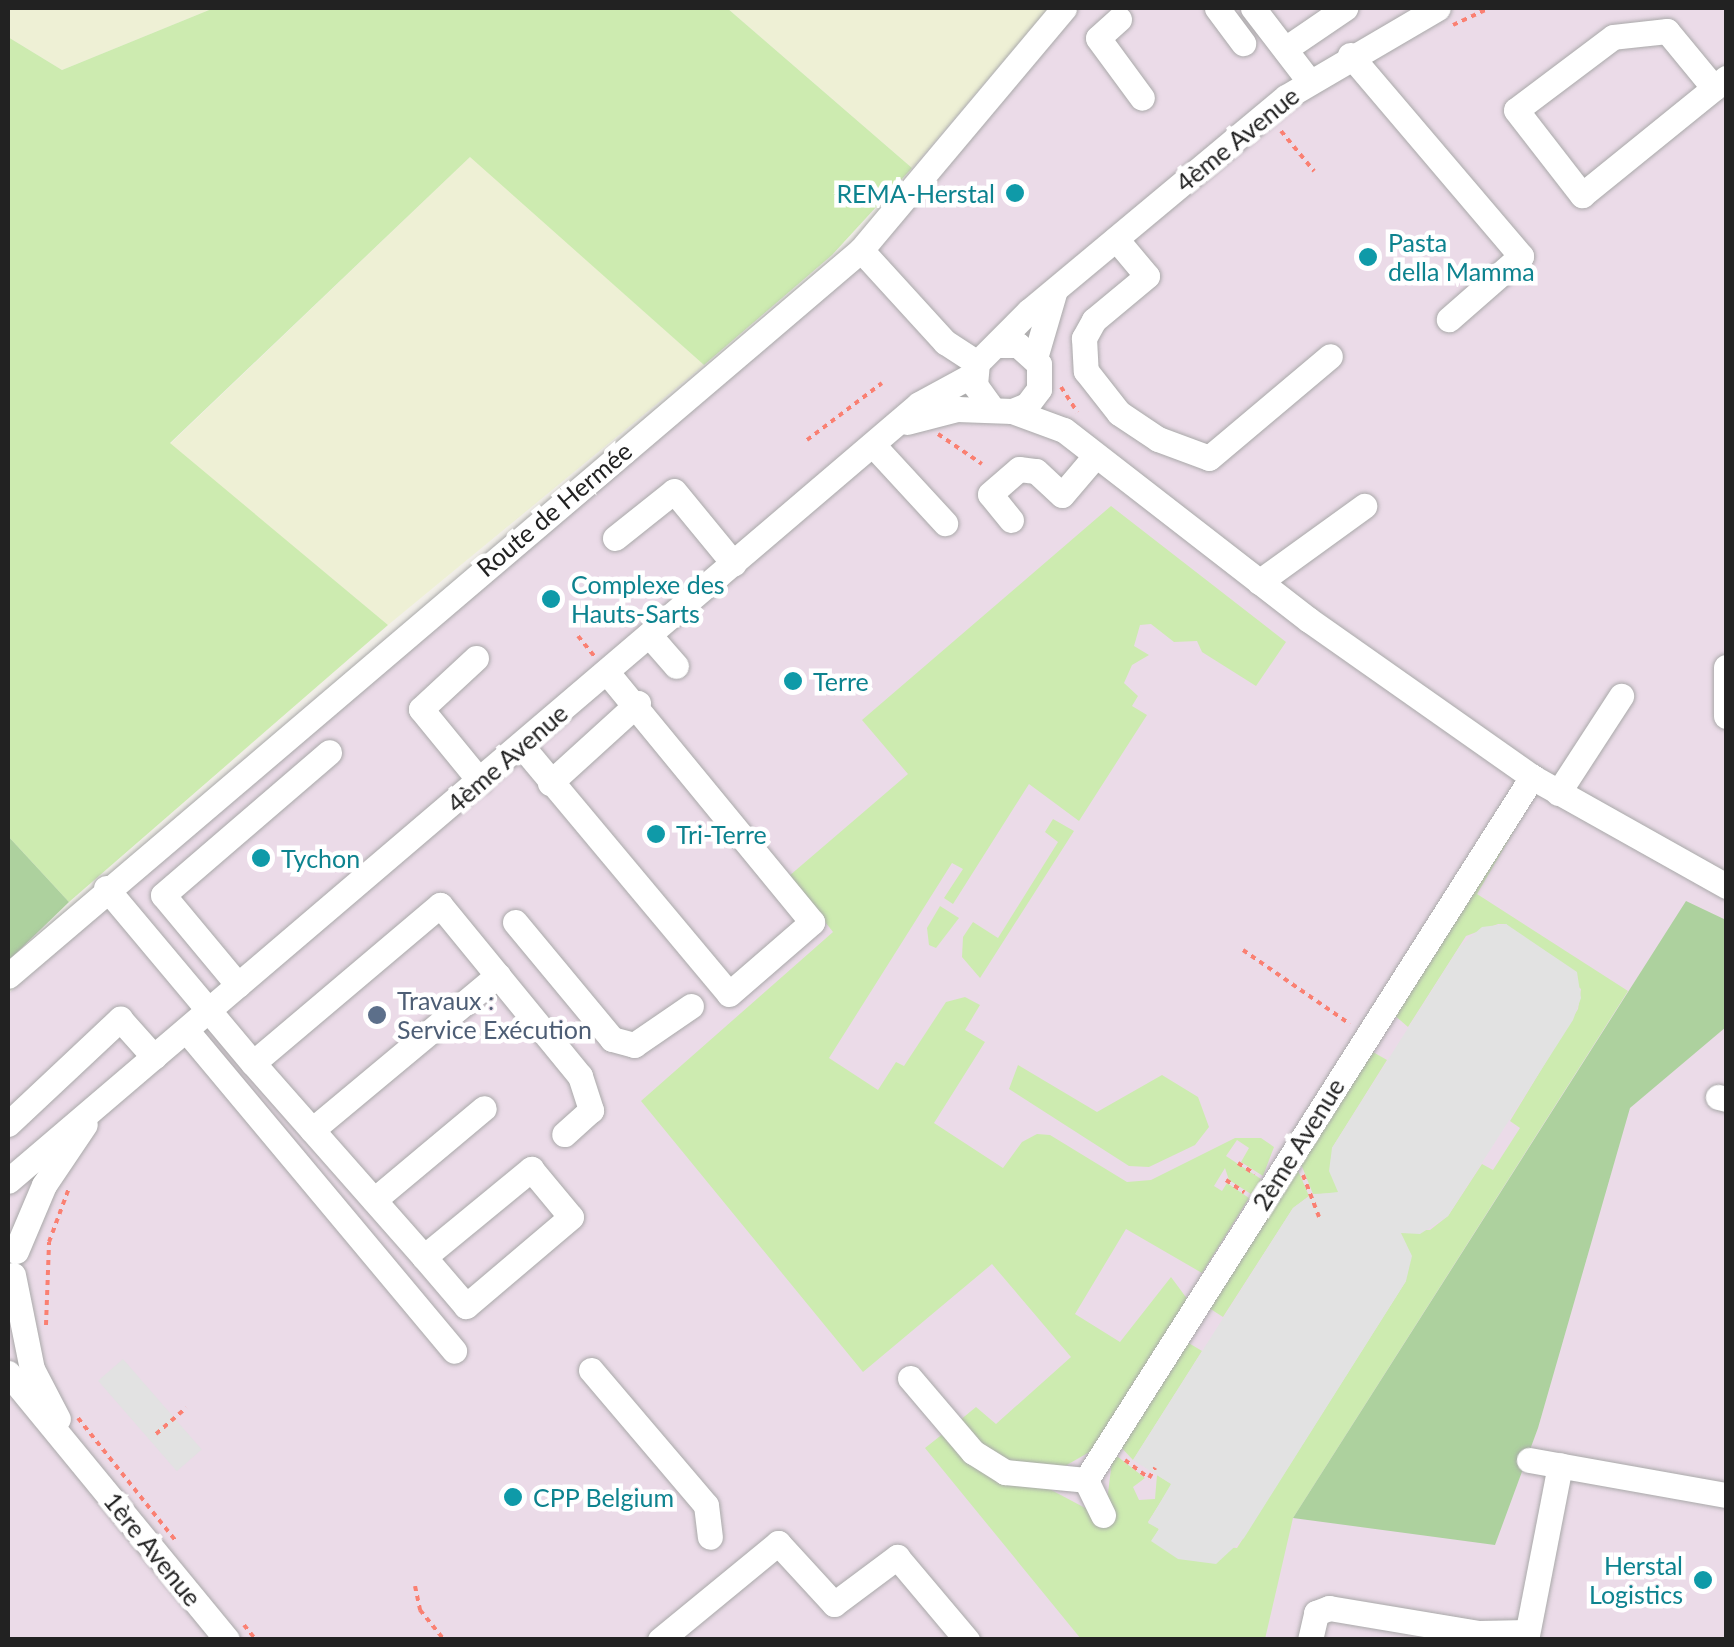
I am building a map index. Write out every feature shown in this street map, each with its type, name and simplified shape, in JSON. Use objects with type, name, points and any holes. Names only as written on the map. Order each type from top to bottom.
[{"type":"street","name":"Route de Hermée","points":[[8,976],[106,888],[861,250],[1064,8]]},
{"type":"street","points":[[1217,8],[1243,43]]},
{"type":"street","points":[[1253,8],[1310,81]]},
{"type":"street","points":[[1285,50],[1346,8]]},
{"type":"street","points":[[1119,11],[1098,38],[1142,98]]},
{"type":"street","name":"4ème Avenue","points":[[8,1181],[62,1129],[112,1093],[874,446],[939,392],[976,369],[1116,239],[1310,81],[1350,55],[1433,14]]},
{"type":"street","points":[[1667,31],[1720,83],[1582,195],[1516,110],[1612,37],[1667,31]]},
{"type":"street","points":[[1350,55],[1521,256],[1449,319]]},
{"type":"street","points":[[1116,239],[1147,276],[1094,320],[1084,338],[1086,371],[1120,413],[1158,439],[1210,458],[1330,356]]},
{"type":"street","points":[[861,250],[945,342],[976,369],[1001,409],[1079,442],[1260,582],[1532,777],[1726,886]]},
{"type":"street","points":[[1001,409],[1027,405],[1044,372],[1054,293]]},
{"type":"street","points":[[939,392],[945,342]]},
{"type":"street","points":[[997,346],[1018,346],[1044,372],[1079,442],[1062,496],[1036,470],[1019,470],[990,494],[1011,520]]},
{"type":"street","name":"4ème Avenue","points":[[902,423],[1001,409]]},
{"type":"street","points":[[874,446],[945,524]]},
{"type":"street","points":[[615,538],[674,490],[734,564]]},
{"type":"street","points":[[1260,582],[1364,506]]},
{"type":"street","points":[[649,636],[676,666]]},
{"type":"street","points":[[476,658],[421,709],[480,780]]},
{"type":"street","points":[[1726,669],[1726,716]]},
{"type":"street","points":[[521,745],[729,994],[812,922],[638,703],[607,672]]},
{"type":"street","points":[[1558,793],[1621,696]]},
{"type":"street","points":[[550,783],[638,703]]},
{"type":"street","points":[[238,986],[163,895],[329,752]]},
{"type":"street","name":"2ème Avenue","points":[[1086,1480],[1532,777]]},
{"type":"street","points":[[199,810],[268,805]]},
{"type":"street","points":[[106,888],[208,1011],[374,1200],[424,1258],[466,1306],[570,1216],[531,1169],[424,1258]]},
{"type":"street","points":[[254,1064],[440,905],[580,1076],[591,1110],[564,1134]]},
{"type":"street","points":[[515,922],[612,1039],[634,1045],[691,1006]]},
{"type":"street","points":[[312,1130],[498,975]]},
{"type":"street","points":[[8,1124],[120,1018],[154,1057]]},
{"type":"street","points":[[186,1030],[454,1351]]},
{"type":"street","name":"4ème Avenue","points":[[11,1262],[73,1138],[112,1093]]},
{"type":"street","points":[[374,1200],[484,1108]]},
{"type":"street","name":"1ère Avenue","points":[[11,1262],[32,1369],[80,1459]]},
{"type":"street","points":[[592,1370],[706,1505],[710,1536]]},
{"type":"street","name":"1ère Avenue","points":[[8,1373],[236,1632]]},
{"type":"street","points":[[910,1378],[973,1452],[1005,1472],[1086,1480],[1103,1515]]},
{"type":"street","points":[[1528,1460],[1726,1495]]},
{"type":"street","points":[[1310,1640],[1316,1613],[1329,1608],[1479,1633],[1527,1636],[1560,1466]]},
{"type":"street","points":[[660,1640],[778,1542],[834,1604],[897,1557],[966,1640]]},
{"type":"path","points":[[1433,14],[1488,8]]},
{"type":"path","points":[[1266,142],[1292,122]]},
{"type":"path","points":[[1281,131],[1314,171]]},
{"type":"path","points":[[1044,372],[1068,404],[1090,423],[1079,442]]},
{"type":"path","points":[[807,440],[853,395],[882,382]]},
{"type":"path","points":[[922,440],[938,434],[982,464]]},
{"type":"path","points":[[1243,950],[1359,1030]]},
{"type":"path","points":[[1238,1163],[1263,1179]]},
{"type":"path","points":[[49,1342],[49,1242],[74,1176]]},
{"type":"path","points":[[1226,1180],[1252,1197]]},
{"type":"path","points":[[70,1403],[185,1553]]},
{"type":"path","points":[[156,1434],[186,1408]]},
{"type":"path","points":[[1109,1442],[1148,1478],[1155,1468]]},
{"type":"path","points":[[415,1586],[420,1610],[444,1640]]},
{"type":"path","points":[[236,1632],[256,1640]]},
{"type":"shaded area","points":[[1067,8],[1726,8],[1726,1639],[8,1640],[8,994],[839,274]]},
{"type":"shaded area","points":[[1506,924],[1577,972],[1581,998],[1573,1020],[1448,1216],[1420,1234],[1401,1233],[1412,1256],[1406,1281],[1244,1538],[1216,1564],[1178,1559],[1151,1541],[1159,1529],[1148,1523],[1171,1484],[1133,1460],[1293,1208],[1311,1195],[1338,1192],[1329,1171],[1332,1148],[1460,946],[1482,927]]},
{"type":"shaded area","points":[[123,1359],[202,1450],[177,1471],[98,1381]]},
{"type":"green space","points":[[8,8],[214,8],[62,70],[8,37]]},
{"type":"green space","points":[[214,8],[727,8],[912,168],[832,255],[704,365],[470,157],[170,443],[388,625],[69,902],[8,836],[8,37],[62,70]]},
{"type":"green space","points":[[727,8],[1048,8],[912,168]]},
{"type":"green space","points":[[471,156],[704,365],[388,625],[170,444]]},
{"type":"green space","points":[[1111,506],[1286,642],[1256,686],[1202,652],[1197,641],[1174,642],[1151,624],[1140,625],[1134,646],[1149,655],[1132,665],[1124,683],[1138,696],[1132,706],[1147,715],[1079,821],[1029,784],[953,904],[944,898],[963,869],[952,863],[829,1058],[878,1090],[896,1062],[904,1066],[946,1002],[965,997],[980,1005],[965,1030],[985,1042],[934,1123],[1003,1168],[1022,1142],[1037,1134],[1050,1135],[1127,1182],[1151,1180],[1235,1138],[1261,1138],[1274,1147],[1263,1176],[1241,1162],[1249,1148],[1237,1140],[1226,1156],[1261,1179],[1251,1194],[1229,1180],[1225,1168],[1214,1186],[1222,1191],[1227,1183],[1249,1198],[1202,1273],[1126,1229],[1075,1314],[1120,1342],[1171,1277],[1188,1300],[1093,1450],[1065,1466],[1026,1467],[985,1451],[959,1421],[976,1407],[996,1424],[1071,1357],[992,1264],[863,1372],[641,1101],[833,932],[789,876],[908,774],[862,720]]},
{"type":"green space","points":[[1526,810],[1477,894],[1628,991],[1293,1518],[1265,1639],[1081,1639],[925,1448],[944,1433],[1089,1510],[1107,1501],[1113,1453],[1145,1478],[1133,1487],[1139,1500],[1155,1499],[1157,1475],[1172,1484],[1148,1522],[1159,1529],[1152,1541],[1237,1548],[1406,1281],[1377,1230],[1430,1230],[1448,1216],[1482,1164],[1493,1170],[1520,1128],[1510,1121],[1578,1009],[1581,989],[1506,924],[1498,924],[1466,936],[1408,1027],[1393,1014]]},
{"type":"green space","points":[[1053,819],[1074,831],[980,978],[962,957],[963,937],[973,922],[998,938],[1058,842],[1045,832]]},
{"type":"green space","points":[[8,836],[69,902],[8,961]]},
{"type":"green space","points":[[1686,901],[1726,920],[1726,1027],[1630,1108],[1538,1428],[1495,1545],[1293,1518]]},
{"type":"green space","points":[[940,906],[959,918],[936,948],[929,945],[927,928]]},
{"type":"green space","points":[[1373,1052],[1387,1060],[1332,1148],[1339,1193],[1313,1194],[1301,1164]]},
{"type":"green space","points":[[1018,1065],[1097,1112],[1162,1075],[1198,1097],[1209,1127],[1195,1145],[1149,1167],[1129,1166],[1009,1089]]},
{"type":"green space","points":[[1297,1168],[1309,1196],[1293,1208],[1223,1317],[1209,1308]]},
{"type":"green space","points":[[1187,1342],[1202,1351],[1133,1460],[1118,1444]]},
{"type":"place","name":"REMA-Herstal","points":[[1015,193]]},
{"type":"place","name":"Pasta della Mamma","points":[[1368,257]]},
{"type":"place","name":"Complexe des Hauts-Sarts","points":[[551,599]]},
{"type":"place","name":"Terre","points":[[793,681]]},
{"type":"place","name":"Tri-Terre","points":[[656,834]]},
{"type":"place","name":"Tychon","points":[[261,858]]},
{"type":"place","name":"Travaux : Service Exécution","points":[[377,1015]]},
{"type":"place","name":"CPP Belgium","points":[[513,1497]]},
{"type":"place","name":"Herstal Logistics","points":[[1703,1580]]}]
